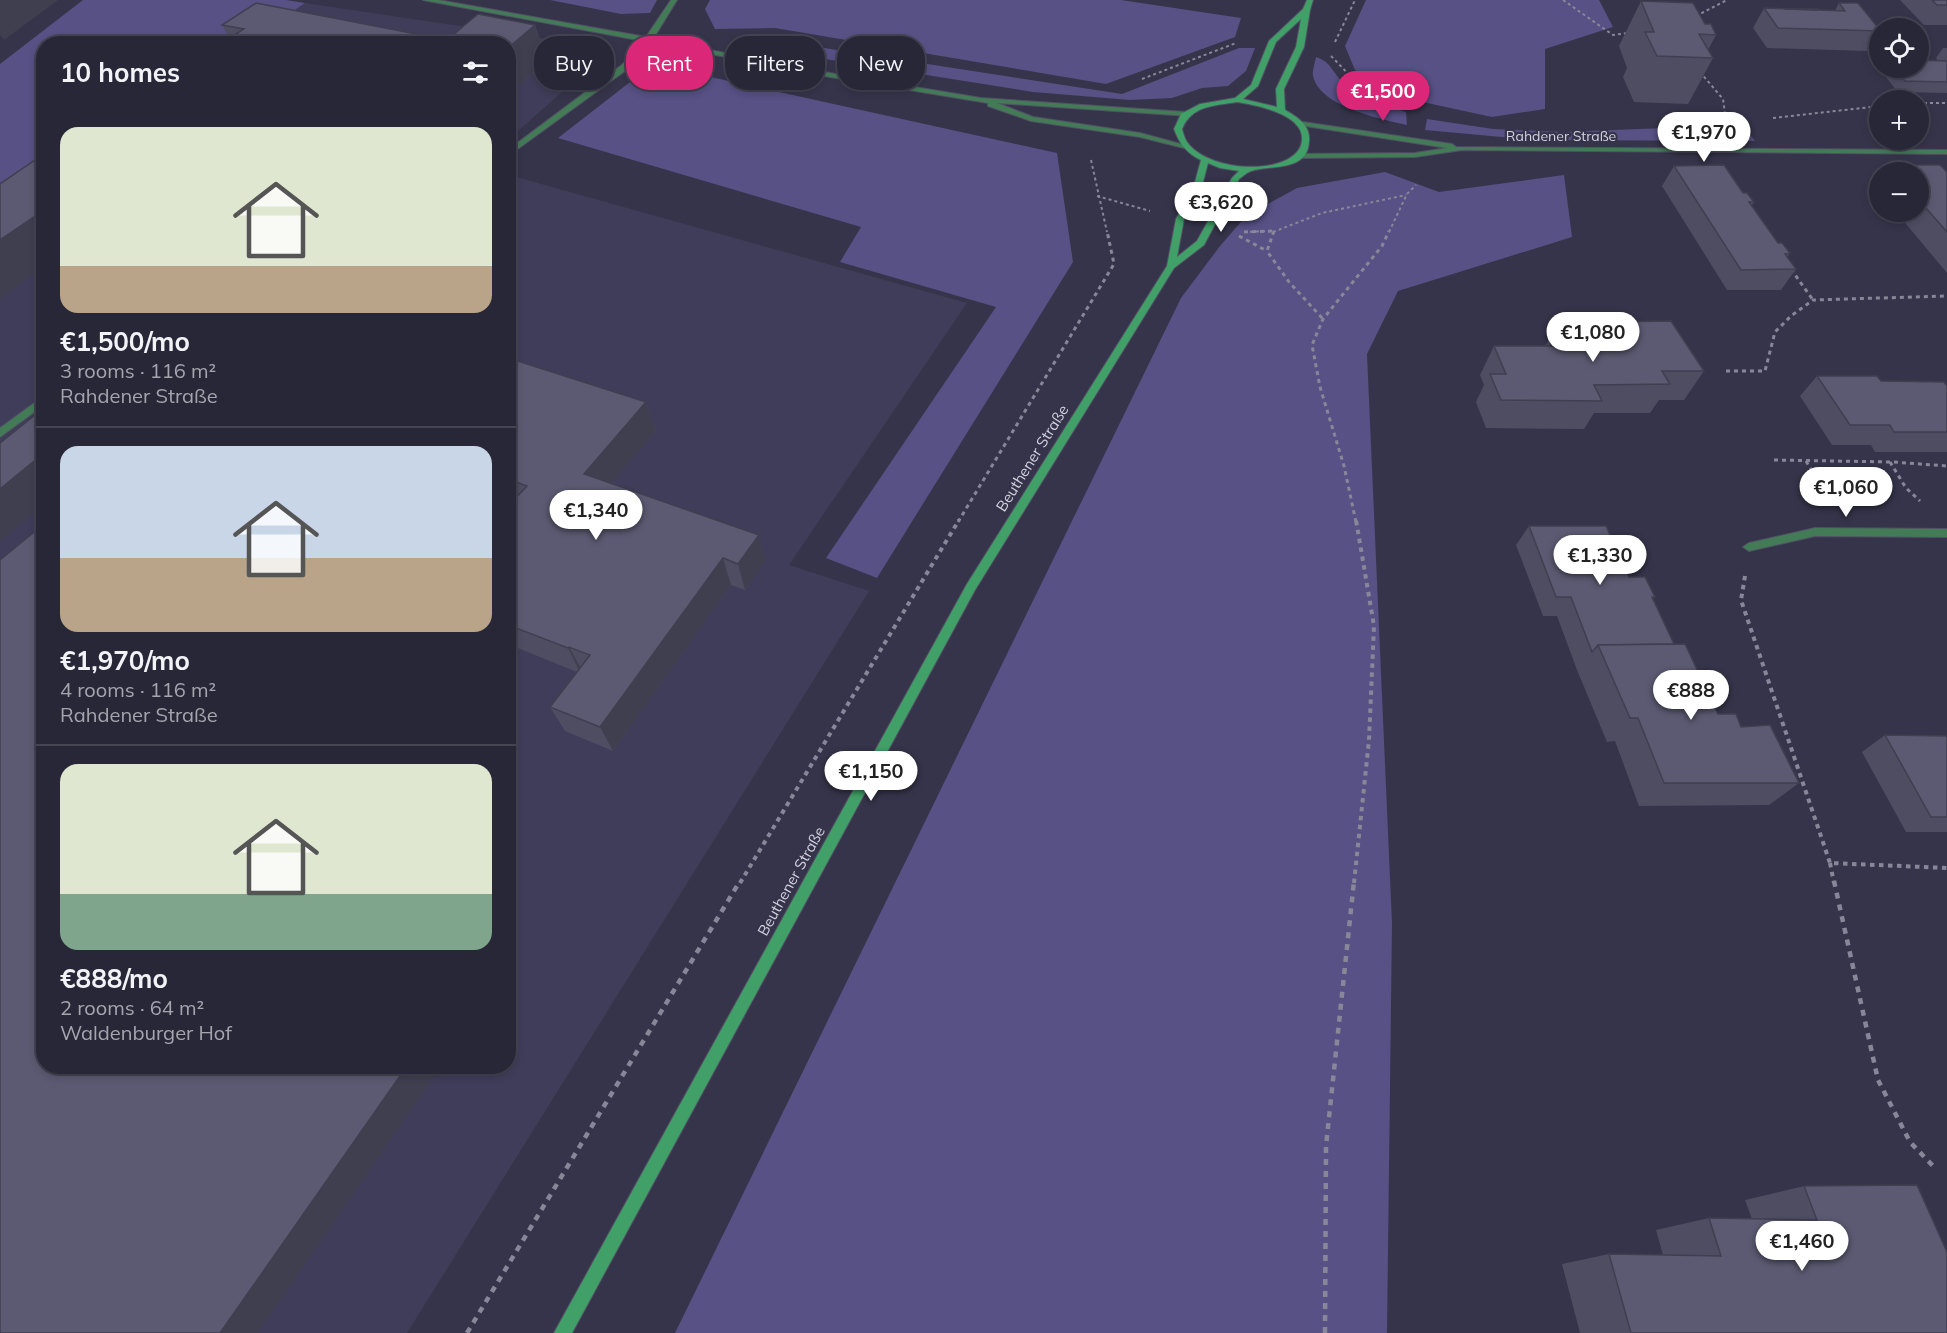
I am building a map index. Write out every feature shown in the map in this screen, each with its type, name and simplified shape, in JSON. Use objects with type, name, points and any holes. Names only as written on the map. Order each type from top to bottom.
[{"type":"main road","points":[[1281,110],[1280,89],[1300,47],[1306,10],[1310,0]]},
{"type":"main road","points":[[1237,100],[1254,86],[1273,41],[1306,10]]},
{"type":"main road","points":[[1216,101],[1252,101],[1281,110],[1299,123],[1305,134],[1305,146],[1298,156],[1285,164],[1266,169],[1245,170],[1224,167],[1205,160],[1184,146],[1178,135],[1178,124],[1186,114],[1199,106],[1216,101]]},
{"type":"main road","name":"Beuthener Straße","points":[[1171,266],[1180,219],[1199,182],[1205,160]]},
{"type":"main road","name":"Beuthener Straße","points":[[563,1333],[971,587],[1171,266],[1201,243],[1236,178],[1245,170]]},
{"type":"street","points":[[426,0],[626,36]]},
{"type":"street","points":[[651,36],[674,0]]},
{"type":"street","points":[[713,53],[981,100],[1186,114]]},
{"type":"street","points":[[516,148],[626,66]]},
{"type":"street","points":[[981,100],[1031,119],[1140,135],[1184,146]]},
{"type":"street","name":"Rahdener Straße","points":[[1299,123],[1412,138],[1462,148]]},
{"type":"street","name":"Rahdener Straße","points":[[1298,156],[1415,155],[1462,148],[1945,154]]},
{"type":"street","points":[[0,433],[36,405]]},
{"type":"street","points":[[1749,547],[1815,532],[1947,533]]},
{"type":"path","points":[[1334,45],[1355,0]]},
{"type":"path","points":[[1563,0],[1613,35],[1636,31]]},
{"type":"path","points":[[1690,19],[1727,0]]},
{"type":"path","points":[[1102,110],[1113,90],[1241,40]]},
{"type":"path","points":[[1329,54],[1349,81],[1407,108]]},
{"type":"path","points":[[1697,68],[1728,107],[1726,122],[1737,121]]},
{"type":"path","points":[[1929,103],[1947,103]]},
{"type":"path","points":[[1769,118],[1869,107]]},
{"type":"path","points":[[466,1333],[1114,264],[1097,196],[1090,152],[1094,130]]},
{"type":"path","points":[[1325,1333],[1326,1146],[1370,740],[1374,626],[1365,564],[1344,466],[1320,387],[1311,345],[1323,319],[1382,246],[1407,194],[1419,182]]},
{"type":"path","points":[[1323,319],[1289,282],[1267,251],[1232,232],[1273,231],[1322,213],[1407,194]]},
{"type":"path","points":[[1267,251],[1273,231]]},
{"type":"path","points":[[1786,262],[1813,300]]},
{"type":"path","points":[[1726,371],[1765,371],[1775,332],[1791,316],[1813,300],[1947,296]]},
{"type":"path","points":[[1774,460],[1947,466]]},
{"type":"path","points":[[1805,460],[1847,533]]},
{"type":"path","points":[[1749,547],[1741,600],[1830,863],[1878,1080],[1910,1142],[1934,1166]]},
{"type":"path","points":[[1830,863],[1947,868]]},
{"type":"shaded area","points":[[83,0],[286,0],[305,3],[258,36],[36,36]]},
{"type":"shaded area","points":[[550,0],[657,0],[650,13],[621,14]]},
{"type":"shaded area","points":[[710,0],[1121,0],[1241,18],[1235,37],[1106,84],[925,53],[925,36],[837,36],[837,38],[775,28],[715,29],[705,9]]},
{"type":"shaded area","points":[[1366,0],[1599,0],[1613,27],[1545,49],[1545,109],[1492,117],[1404,98],[1355,70],[1345,46]]},
{"type":"shaded area","points":[[305,3],[534,37],[534,90],[564,90],[516,133],[516,36],[259,36]]},
{"type":"shaded area","points":[[36,36],[36,192],[0,218],[0,64]]},
{"type":"shaded area","points":[[825,48],[837,50],[837,61],[825,59]]},
{"type":"shaded area","points":[[1239,48],[1255,48],[1246,71],[1228,86],[1202,88],[1172,98],[1130,100],[1033,92],[925,75],[925,64],[1122,94]]},
{"type":"shaded area","points":[[1316,57],[1329,65],[1340,79],[1358,93],[1406,112],[1407,125],[1353,110],[1327,96],[1318,87],[1313,76]]},
{"type":"shaded area","points":[[713,77],[725,80],[725,90],[770,90],[1057,153],[1073,262],[877,578],[826,558],[996,307],[840,262],[861,227],[558,138],[626,85],[626,90],[713,90]]},
{"type":"shaded area","points":[[1427,119],[1493,129],[1562,132],[1743,125],[1755,141],[1533,140],[1425,130]]},
{"type":"shaded area","points":[[1385,172],[1439,192],[1564,175],[1572,237],[1398,291],[1367,354],[1392,923],[1387,1333],[675,1333],[1181,298],[1246,216],[1297,188]]},
{"type":"shaded area","points":[[516,177],[967,303],[789,565],[869,591],[407,1333],[0,1333],[0,218],[36,192],[36,1074],[516,1074]]},
{"type":"building","points":[[1932,0],[1947,0],[1947,5],[1937,5]]},
{"type":"building","points":[[1641,1],[1693,3],[1705,24],[1711,24],[1716,35],[1699,34],[1713,58],[1657,56],[1645,32],[1654,32]]},
{"type":"building","points":[[256,3],[426,36],[245,36],[236,34],[244,29],[222,25]]},
{"type":"building","points":[[1839,3],[1858,3],[1870,18],[1869,31],[1778,28],[1764,8],[1845,11]]},
{"type":"building","points":[[478,14],[535,25],[516,41],[516,36],[452,36]]},
{"type":"building","points":[[1929,60],[1947,61],[1947,82],[1905,81],[1902,78],[1929,78]]},
{"type":"building","points":[[36,159],[36,215],[0,240],[0,184]]},
{"type":"building","points":[[1724,165],[1743,193],[1747,193],[1754,202],[1749,202],[1778,243],[1782,243],[1790,253],[1785,254],[1796,269],[1741,270],[1674,166]]},
{"type":"building","points":[[1929,165],[1940,165],[1947,172],[1947,232],[1929,212]]},
{"type":"building","points":[[1671,321],[1704,371],[1662,371],[1670,384],[1594,385],[1602,401],[1501,400],[1490,374],[1506,374],[1494,346],[1558,346],[1552,333],[1613,334],[1607,322]]},
{"type":"building","points":[[516,361],[646,402],[584,474],[759,535],[738,564],[723,558],[600,727],[550,707],[590,655],[516,628],[516,498],[527,486],[516,482]]},
{"type":"building","points":[[1817,376],[1877,376],[1881,381],[1944,382],[1947,386],[1947,432],[1894,432],[1890,425],[1850,425]]},
{"type":"building","points":[[36,414],[36,460],[0,489],[0,443]]},
{"type":"building","points":[[1529,526],[1606,526],[1629,577],[1645,577],[1674,644],[1598,645],[1592,652],[1571,597],[1556,597]]},
{"type":"building","points":[[36,531],[36,1074],[401,1074],[220,1333],[0,1333],[0,560]]},
{"type":"building","points":[[1685,644],[1718,714],[1736,714],[1741,727],[1770,725],[1799,783],[1664,783],[1638,718],[1630,718],[1598,645]]},
{"type":"building","points":[[1885,735],[1947,736],[1947,817],[1931,817]]},
{"type":"building","points":[[1917,1185],[1947,1252],[1947,1333],[1631,1333],[1609,1254],[1721,1256],[1709,1218],[1817,1220],[1804,1186]]}]
